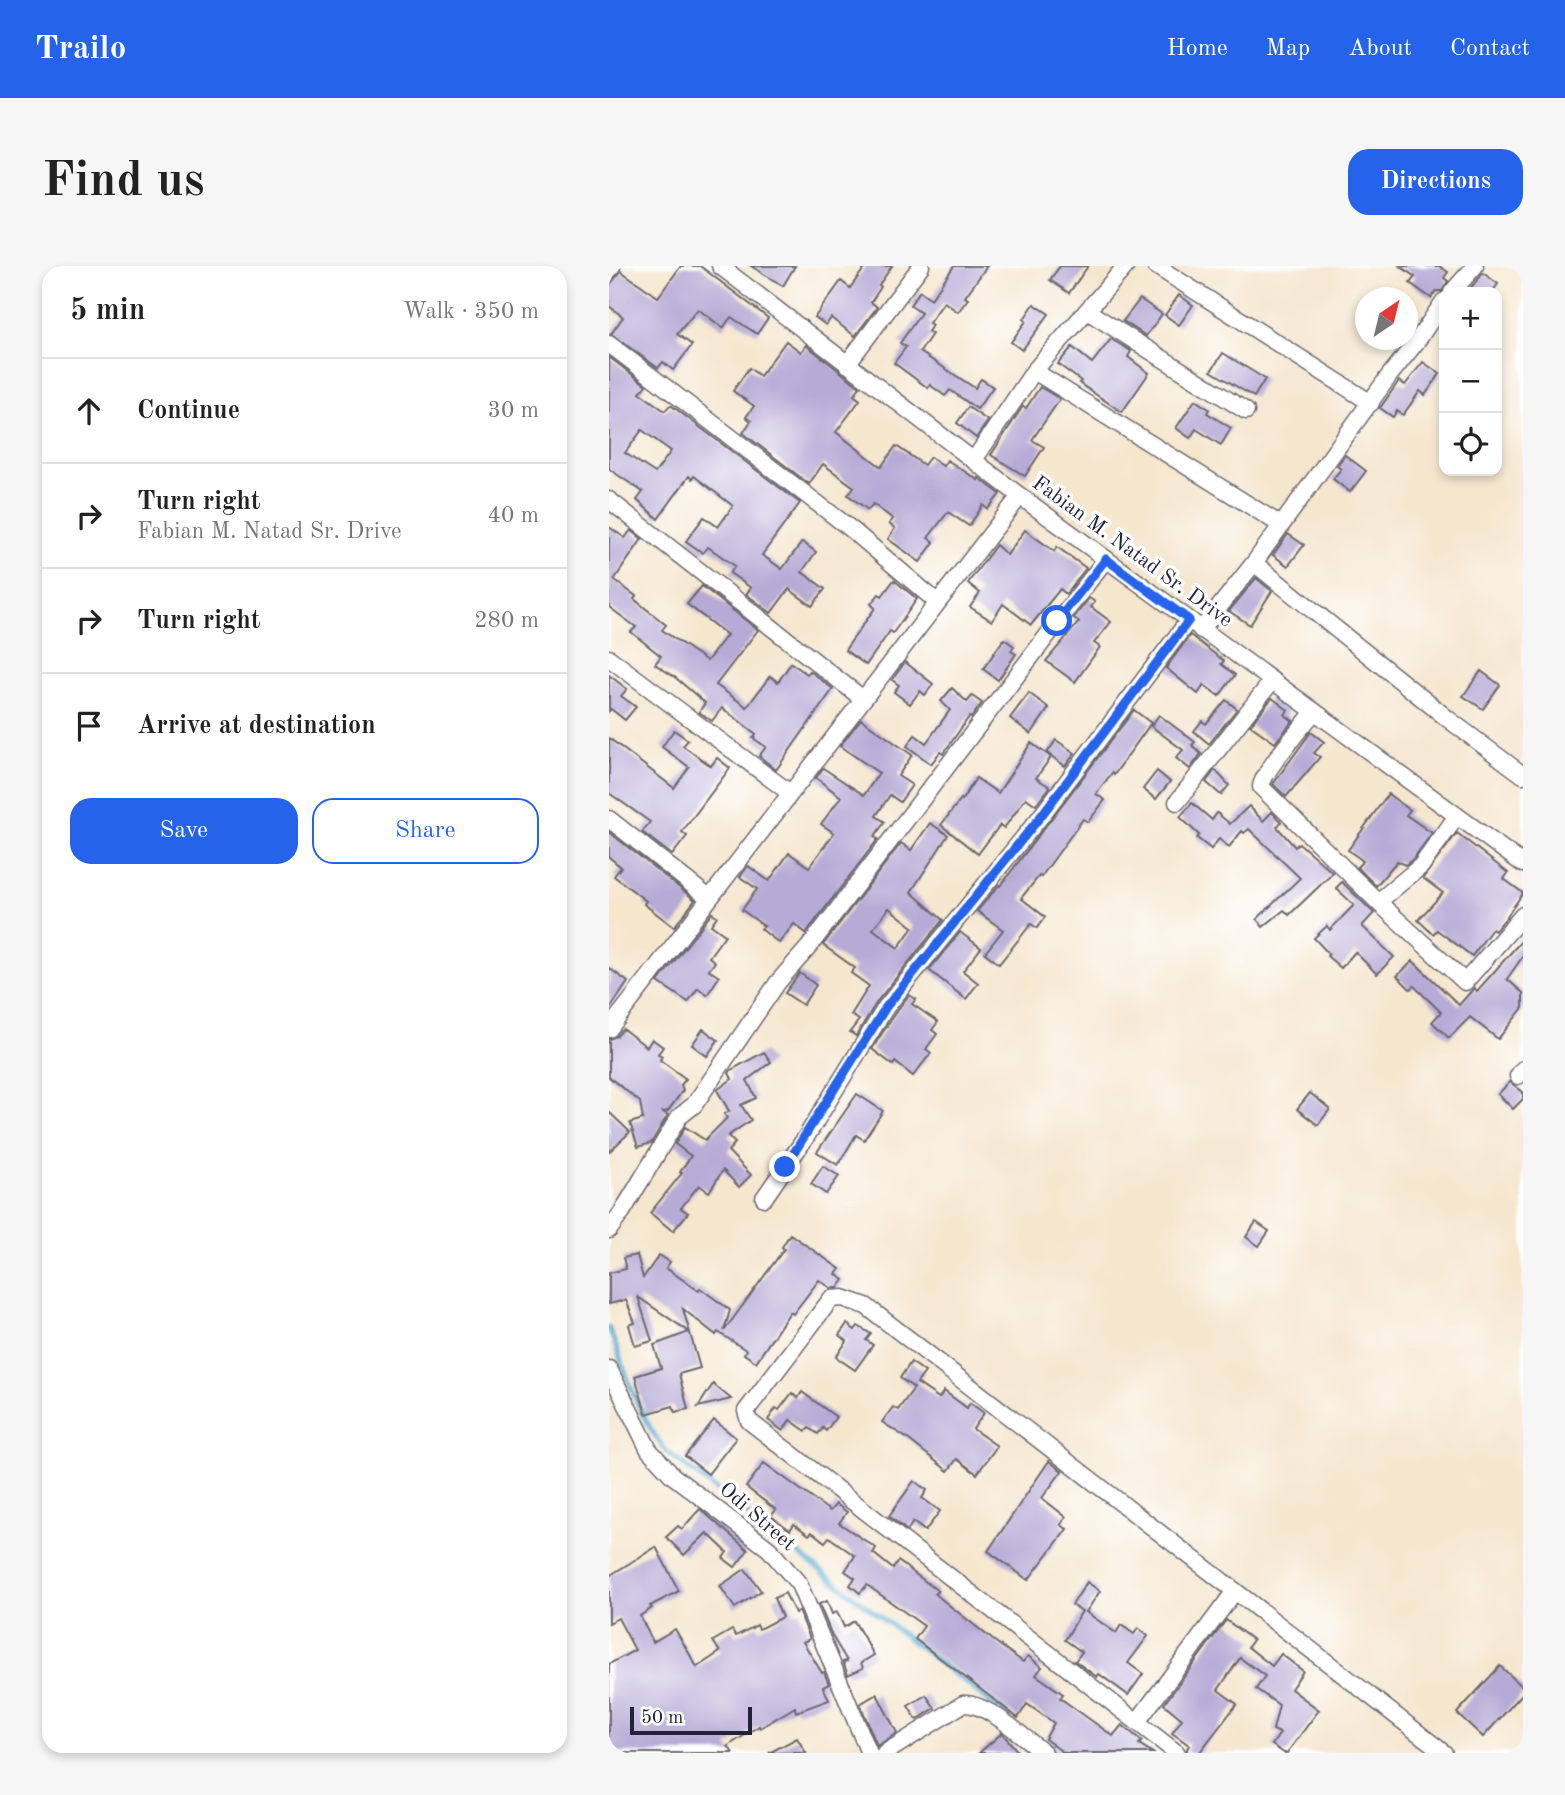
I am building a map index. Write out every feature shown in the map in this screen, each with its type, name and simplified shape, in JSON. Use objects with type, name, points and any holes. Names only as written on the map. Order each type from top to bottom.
[{"type":"street","points":[[847,364],[921,266]]},
{"type":"street","points":[[974,460],[1034,370],[1126,266]]},
{"type":"street","points":[[1156,266],[1371,403]]},
{"type":"street","points":[[1456,287],[1475,266]]},
{"type":"street","name":"Fabian M. Natad Sr. Drive","points":[[726,268],[1020,496],[1523,864]]},
{"type":"street","points":[[764,1198],[806,1137],[886,1007],[1195,625],[1255,563],[1439,308]]},
{"type":"street","points":[[1087,311],[1246,411]]},
{"type":"street","points":[[609,344],[851,529],[937,602]]},
{"type":"street","points":[[1034,370],[1281,525]]},
{"type":"street","points":[[609,1029],[1020,496]]},
{"type":"street","points":[[609,500],[863,699]]},
{"type":"street","points":[[609,1230],[679,1117],[694,1105],[778,982],[816,938],[1106,559]]},
{"type":"street","points":[[1255,563],[1448,719],[1523,775]]},
{"type":"street","points":[[609,657],[790,793]]},
{"type":"street","points":[[1177,802],[1272,681]]},
{"type":"street","points":[[1314,712],[1261,782],[1261,787],[1378,902],[1465,982],[1523,915]]},
{"type":"street","points":[[1378,902],[1421,866],[1457,816]]},
{"type":"street","points":[[611,824],[709,898]]},
{"type":"street","points":[[1177,1753],[749,1421],[746,1411],[831,1300],[843,1298],[866,1306],[1444,1753]]},
{"type":"street","name":"Odi Street","points":[[609,1370],[649,1450],[673,1476],[769,1549],[799,1584],[870,1753]]},
{"type":"street","points":[[1137,1722],[1235,1591]]},
{"type":"street","points":[[885,1753],[963,1704],[972,1703],[988,1711],[1044,1753]]},
{"type":"building","points":[[681,266],[700,266],[768,318],[757,334],[731,317],[723,328],[698,309],[677,334],[692,345],[673,370],[663,362],[658,368],[611,334],[623,317],[609,306],[609,286],[621,271],[658,297]]},
{"type":"building","points":[[751,266],[795,266],[783,286]]},
{"type":"building","points":[[866,266],[892,266],[871,302],[877,307],[855,336],[831,318],[826,325],[815,317],[841,281],[850,288]]},
{"type":"building","points":[[954,266],[987,266],[958,312],[944,302],[929,323],[932,325],[928,332],[932,334],[920,352],[975,388],[981,379],[993,387],[977,409],[950,390],[945,396],[930,385],[928,388],[894,363],[906,347],[900,343],[921,313],[910,305],[920,291],[931,299]]},
{"type":"building","points":[[1060,266],[1088,266],[1069,293],[1050,280]]},
{"type":"building","points":[[1400,266],[1439,266],[1448,272],[1444,278],[1448,281],[1444,287],[1439,287],[1439,291],[1431,298],[1410,283],[1415,277]]},
{"type":"building","points":[[1483,273],[1498,284],[1496,287],[1471,287]]},
{"type":"building","points":[[1179,295],[1193,305],[1179,325],[1165,315]]},
{"type":"building","points":[[1140,299],[1162,314],[1146,336],[1123,321]]},
{"type":"building","points":[[1034,304],[1049,314],[1022,350],[1011,342]]},
{"type":"building","points":[[1111,339],[1131,351],[1128,357],[1149,373],[1122,412],[1079,383],[1081,381],[1058,364],[1072,347],[1092,363]]},
{"type":"building","points":[[786,341],[801,352],[806,345],[860,387],[854,395],[860,400],[836,432],[881,467],[896,446],[924,465],[930,457],[943,466],[947,460],[978,480],[979,478],[1000,494],[988,509],[983,505],[969,526],[948,512],[928,538],[934,542],[920,562],[888,539],[895,528],[889,524],[893,519],[873,504],[868,510],[848,495],[854,487],[823,464],[809,484],[743,433],[751,421],[746,417],[754,406],[733,391],[749,368],[760,376]]},
{"type":"building","points":[[1223,353],[1265,379],[1254,397],[1211,371]]},
{"type":"building","points":[[609,357],[646,385],[640,393],[665,411],[672,406],[800,503],[762,555],[782,569],[802,542],[816,552],[802,572],[825,589],[812,606],[789,589],[771,613],[746,594],[751,588],[730,573],[735,566],[708,547],[703,553],[686,541],[704,517],[718,527],[733,506],[694,476],[692,479],[689,476],[658,519],[637,500],[643,492],[609,469]],"holes":[[[642,430],[671,451],[655,473],[625,453]]]},
{"type":"building","points":[[1423,362],[1439,373],[1425,395],[1420,391],[1403,415],[1397,411],[1393,417],[1380,408],[1399,381],[1405,385]]},
{"type":"building","points":[[1040,387],[1060,399],[1032,440],[1044,447],[1025,476],[991,455],[1023,406],[1026,408]]},
{"type":"building","points":[[1195,400],[1209,409],[1207,413],[1231,428],[1221,445],[1196,429],[1190,438],[1176,428]]},
{"type":"building","points":[[968,407],[988,421],[976,438],[957,423]]},
{"type":"building","points":[[1345,455],[1366,471],[1350,492],[1333,479],[1341,469],[1337,466]]},
{"type":"building","points":[[609,527],[625,538],[631,530],[642,539],[614,580],[636,596],[634,599],[666,625],[662,630],[707,661],[727,635],[687,604],[702,586],[758,630],[716,685],[747,707],[770,676],[778,682],[791,663],[807,674],[810,671],[833,689],[776,770],[759,756],[766,747],[753,738],[756,734],[722,708],[712,721],[699,712],[705,703],[655,664],[661,656],[631,632],[636,627],[609,607]]},
{"type":"building","points":[[1025,530],[1054,551],[1057,547],[1086,568],[1066,594],[1060,589],[1031,625],[1003,604],[992,621],[970,607],[980,593],[968,583],[996,545],[1007,555]]},
{"type":"building","points":[[1288,534],[1304,545],[1288,566],[1273,555]]},
{"type":"building","points":[[1256,578],[1272,591],[1250,625],[1229,611]]},
{"type":"building","points":[[894,580],[917,599],[866,665],[845,650],[875,608],[871,604],[879,594],[882,596]]},
{"type":"building","points":[[1089,598],[1095,602],[1091,607],[1111,622],[1094,643],[1100,647],[1075,682],[1046,661],[1079,622],[1074,618]]},
{"type":"building","points":[[1190,635],[1224,661],[1221,664],[1235,675],[1219,696],[1204,685],[1198,694],[1166,668]]},
{"type":"building","points":[[1004,639],[1014,646],[1011,651],[1016,654],[998,680],[983,669]]},
{"type":"building","points":[[905,662],[933,684],[925,695],[920,691],[910,704],[894,692],[899,685],[892,680]]},
{"type":"building","points":[[1481,671],[1500,685],[1483,709],[1463,696]]},
{"type":"building","points":[[609,675],[627,689],[621,696],[636,707],[625,720],[611,709],[609,711]]},
{"type":"building","points":[[952,688],[967,702],[972,696],[982,703],[943,754],[940,752],[931,764],[907,746],[915,735],[926,743],[950,710],[941,701]]},
{"type":"building","points":[[1029,693],[1049,708],[1031,734],[1010,718]]},
{"type":"building","points":[[1272,698],[1288,710],[1285,715],[1293,721],[1275,743],[1250,725]]},
{"type":"building","points":[[1226,700],[1237,709],[1209,744],[1194,731],[1202,721],[1206,724]]},
{"type":"building","points":[[1134,710],[1151,723],[1114,775],[1112,773],[1096,794],[1105,800],[1088,822],[1083,819],[1041,877],[1039,876],[1021,898],[1045,917],[1037,928],[1031,924],[999,964],[985,953],[1003,930],[977,911],[1000,886]]},
{"type":"building","points":[[1159,715],[1195,742],[1192,745],[1201,754],[1190,769],[1176,758],[1183,750],[1151,726]]},
{"type":"building","points":[[861,719],[912,755],[898,776],[912,785],[900,802],[890,795],[876,816],[885,822],[874,837],[878,839],[806,933],[794,924],[779,943],[761,929],[764,926],[742,910],[757,889],[740,877],[748,866],[769,881],[789,853],[809,867],[834,833],[821,824],[841,797],[816,778],[823,768],[864,795],[879,773],[840,746]]},
{"type":"building","points":[[674,730],[688,740],[683,746],[711,766],[717,758],[730,768],[682,832],[687,836],[672,855],[642,832],[650,822],[609,793],[609,738],[674,788],[689,767],[662,747]]},
{"type":"building","points":[[1311,732],[1324,742],[1314,753],[1320,757],[1286,797],[1273,784]]},
{"type":"building","points":[[1056,740],[1075,753],[1065,766],[1047,753]]},
{"type":"building","points":[[1031,743],[1051,757],[1036,778],[1050,787],[1036,805],[1026,798],[1004,828],[1000,825],[978,854],[941,825],[976,778],[998,793]]},
{"type":"building","points":[[1215,770],[1229,785],[1221,795],[1206,782]]},
{"type":"building","points":[[1157,771],[1170,782],[1156,799],[1143,789]]},
{"type":"building","points":[[1388,794],[1410,810],[1406,815],[1432,833],[1413,859],[1405,865],[1397,861],[1376,886],[1357,867],[1363,861],[1348,850]]},
{"type":"building","points":[[1192,803],[1212,820],[1217,813],[1230,824],[1249,806],[1263,821],[1272,812],[1281,822],[1277,827],[1295,847],[1299,843],[1333,873],[1289,915],[1284,910],[1263,927],[1257,919],[1300,878],[1249,829],[1244,833],[1242,831],[1229,847],[1219,839],[1211,849],[1197,838],[1199,835],[1180,817]]},
{"type":"building","points":[[930,823],[948,835],[911,892],[943,920],[878,1000],[856,1036],[850,1032],[859,1020],[851,1015],[869,986],[851,973],[855,968],[823,945],[901,843],[911,850]],"holes":[[[889,908],[913,927],[898,948],[873,929]]]},
{"type":"building","points":[[609,832],[695,900],[674,927],[614,876],[621,867],[609,857]]},
{"type":"building","points":[[1457,833],[1508,873],[1504,879],[1523,893],[1505,919],[1495,931],[1492,929],[1472,956],[1437,930],[1433,934],[1418,920],[1443,893],[1423,878]]},
{"type":"building","points":[[1342,882],[1374,913],[1362,926],[1394,957],[1377,974],[1355,952],[1341,968],[1327,956],[1329,954],[1314,938],[1327,926],[1330,930],[1354,905],[1336,888]]},
{"type":"building","points":[[712,913],[717,916],[711,925],[725,935],[709,957],[715,962],[709,970],[719,977],[707,995],[698,988],[688,1002],[658,982]]},
{"type":"building","points":[[960,932],[981,948],[963,971],[978,983],[966,999],[929,970]]},
{"type":"building","points":[[1523,939],[1523,956],[1507,979],[1523,993],[1523,1008],[1498,1039],[1470,1017],[1449,1038],[1432,1022],[1441,1012],[1414,986],[1410,989],[1397,976],[1413,961],[1459,1005],[1474,988],[1477,991]]},
{"type":"building","points":[[609,968],[628,982],[609,1010]]},
{"type":"building","points":[[800,973],[816,985],[803,1005],[785,993]]},
{"type":"building","points":[[909,995],[916,999],[912,1004],[938,1022],[932,1030],[937,1034],[926,1049],[931,1053],[913,1076],[872,1049]]},
{"type":"building","points":[[623,1029],[647,1047],[652,1039],[663,1047],[658,1054],[662,1056],[660,1060],[686,1079],[681,1085],[683,1090],[668,1111],[663,1112],[668,1115],[651,1143],[638,1147],[630,1123],[643,1119],[640,1102],[609,1077],[609,1039],[617,1036]]},
{"type":"building","points":[[703,1029],[718,1040],[707,1056],[692,1045]]},
{"type":"building","points":[[764,1052],[771,1062],[747,1080],[756,1098],[741,1105],[751,1120],[728,1136],[735,1143],[728,1151],[751,1175],[739,1187],[723,1170],[709,1192],[699,1185],[681,1208],[688,1213],[673,1231],[650,1213],[682,1173],[680,1172],[691,1156],[675,1144],[685,1127],[705,1140],[727,1118],[724,1114],[729,1111],[717,1090],[732,1079],[729,1073],[731,1070]]},
{"type":"building","points":[[1510,1082],[1523,1092],[1523,1099],[1513,1109],[1498,1094]]},
{"type":"building","points":[[1310,1093],[1330,1109],[1318,1125],[1297,1109]]},
{"type":"building","points":[[857,1094],[883,1111],[864,1140],[856,1135],[838,1165],[817,1152]]},
{"type":"building","points":[[609,1112],[630,1132],[609,1152]]},
{"type":"building","points":[[823,1166],[839,1176],[826,1194],[811,1184]]},
{"type":"building","points":[[1256,1222],[1269,1231],[1259,1246],[1246,1237]]},
{"type":"building","points":[[790,1234],[840,1269],[836,1274],[844,1280],[838,1288],[831,1288],[819,1280],[793,1314],[790,1312],[756,1362],[744,1354],[746,1350],[718,1332],[716,1335],[683,1309],[700,1368],[679,1374],[688,1409],[675,1412],[673,1406],[646,1414],[635,1376],[661,1368],[654,1345],[689,1332],[638,1297],[652,1341],[635,1346],[629,1325],[635,1323],[626,1300],[609,1304],[609,1273],[626,1269],[623,1258],[637,1255],[643,1278],[659,1255],[670,1262],[666,1268],[730,1310],[724,1331],[784,1249],[782,1247]]},
{"type":"building","points":[[847,1324],[855,1330],[858,1326],[871,1334],[866,1340],[873,1345],[855,1370],[836,1357],[847,1341],[839,1335]]},
{"type":"building","points":[[911,1362],[925,1372],[917,1383],[939,1398],[944,1391],[967,1408],[970,1403],[984,1413],[973,1429],[997,1446],[977,1474],[957,1459],[948,1471],[882,1422],[893,1407],[898,1410],[914,1388],[900,1378]]},
{"type":"building","points":[[713,1384],[731,1399],[698,1407]]},
{"type":"building","points":[[802,1392],[836,1417],[826,1431],[823,1428],[818,1434],[809,1428],[806,1431],[790,1420],[783,1431],[768,1420],[792,1393],[798,1398]]},
{"type":"building","points":[[714,1420],[736,1438],[708,1474],[685,1456]]},
{"type":"building","points":[[1049,1461],[1062,1471],[1042,1498],[1066,1517],[1061,1525],[1067,1529],[1028,1580],[988,1551]]},
{"type":"building","points":[[764,1463],[830,1511],[836,1504],[847,1512],[839,1523],[876,1548],[873,1553],[893,1569],[898,1561],[938,1591],[935,1594],[1023,1662],[1028,1656],[1042,1667],[1036,1675],[1063,1694],[1060,1698],[1113,1736],[1122,1725],[1142,1741],[1139,1744],[1153,1753],[1064,1753],[1045,1739],[1054,1723],[1027,1704],[1018,1718],[915,1639],[924,1626],[867,1585],[860,1593],[850,1585],[855,1578],[845,1571],[855,1556],[829,1537],[825,1542],[812,1532],[809,1535],[794,1524],[790,1530],[771,1516],[776,1510],[746,1487]]},
{"type":"building","points":[[914,1481],[927,1490],[922,1498],[940,1511],[925,1531],[913,1522],[907,1531],[889,1516]]},
{"type":"building","points":[[700,1509],[748,1550],[735,1567],[723,1558],[727,1552],[707,1533],[684,1555],[666,1537],[678,1526],[682,1529]]},
{"type":"building","points":[[656,1547],[679,1591],[650,1606],[652,1608],[640,1616],[653,1642],[675,1629],[697,1667],[720,1652],[713,1641],[732,1630],[736,1636],[757,1625],[759,1629],[782,1617],[774,1598],[785,1593],[795,1613],[799,1611],[810,1639],[803,1642],[822,1673],[824,1672],[829,1684],[823,1687],[829,1700],[796,1712],[795,1707],[760,1728],[759,1726],[728,1746],[733,1753],[609,1753],[609,1664],[635,1650],[618,1618],[609,1623],[609,1576]]},
{"type":"building","points":[[745,1569],[761,1591],[735,1608],[720,1586]]},
{"type":"building","points":[[1087,1582],[1100,1591],[1086,1612],[1116,1633],[1121,1625],[1134,1634],[1138,1628],[1148,1636],[1128,1663],[1143,1674],[1128,1695],[1075,1661],[1082,1652],[1065,1640],[1082,1611],[1072,1605]]},
{"type":"building","points":[[827,1601],[832,1614],[837,1612],[844,1627],[854,1621],[874,1655],[861,1663],[863,1668],[848,1675],[843,1662],[847,1661],[832,1636],[819,1604]]},
{"type":"building","points":[[1226,1620],[1253,1640],[1248,1647],[1272,1666],[1281,1654],[1303,1671],[1291,1689],[1319,1710],[1287,1753],[1272,1745],[1280,1733],[1273,1730],[1279,1705],[1256,1689],[1265,1676],[1240,1658],[1218,1690],[1237,1704],[1199,1753],[1187,1753],[1189,1745],[1172,1733],[1182,1719],[1164,1704]]},
{"type":"building","points":[[1500,1666],[1523,1687],[1523,1693],[1483,1737],[1457,1713]]},
{"type":"building","points":[[877,1694],[897,1733],[877,1746],[860,1704]]},
{"type":"building","points":[[926,1695],[935,1708],[917,1720],[908,1706]]},
{"type":"building","points":[[1002,1733],[1019,1753],[979,1753]]},
{"type":"building","points":[[797,1738],[806,1753],[769,1753]]},
{"type":"waterway","points":[[609,1328],[640,1409],[667,1452],[1010,1717]]},
{"type":"waterway","points":[[1035,1736],[1057,1753]]},
{"type":"route","points":[[785,1167],[886,1007],[1041,816],[1189,620],[1106,559],[1057,621]]}]
